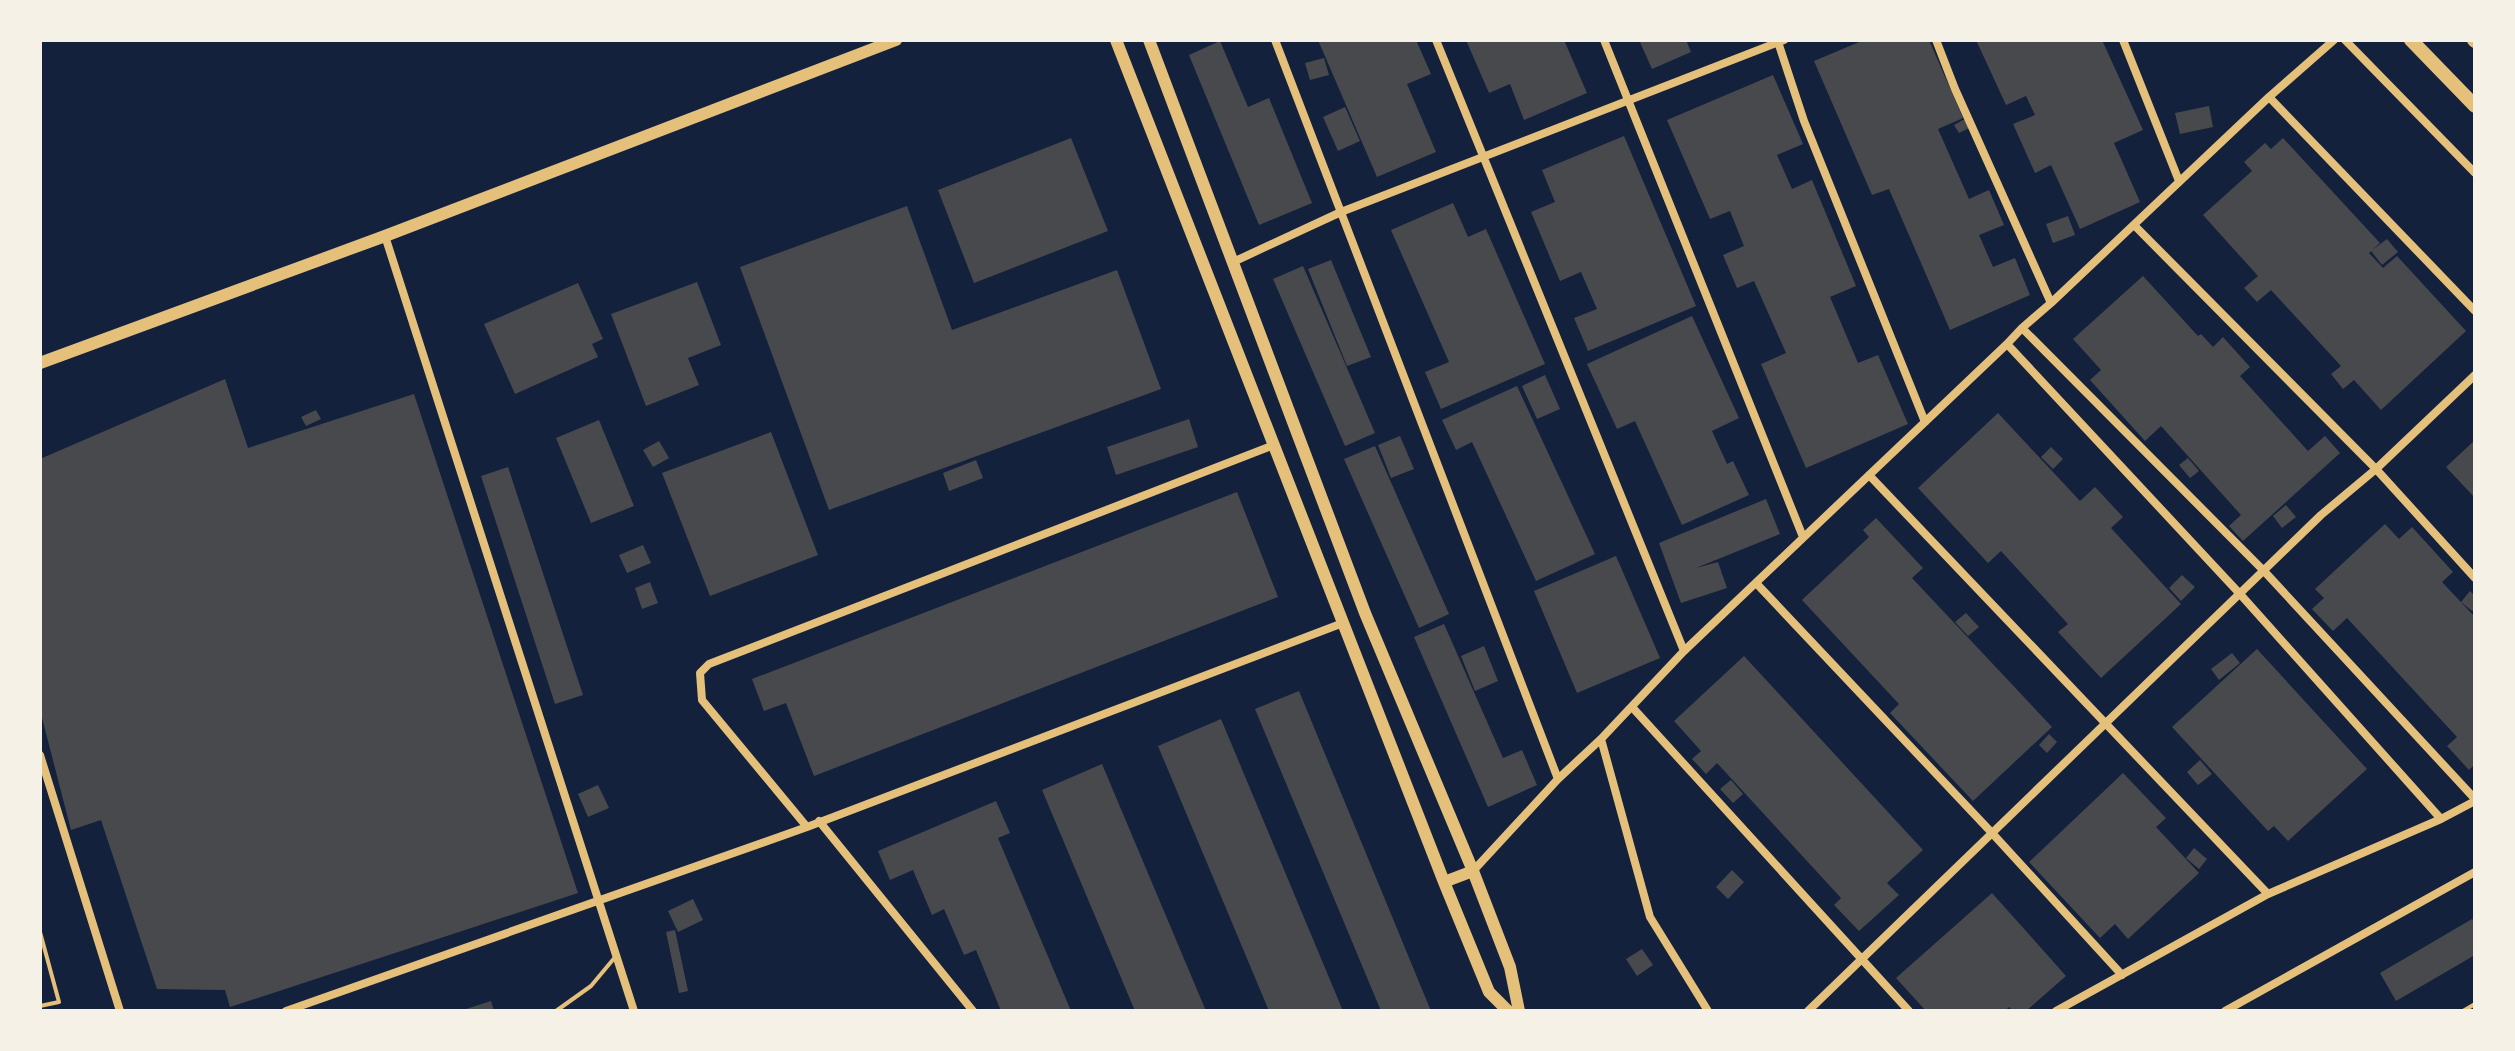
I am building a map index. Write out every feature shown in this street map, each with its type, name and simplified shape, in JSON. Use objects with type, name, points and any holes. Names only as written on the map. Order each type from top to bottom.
[{"type":"highway","points":[[2411,40],[2475,106]]},
{"type":"main road","points":[[40,363],[385,236],[896,40]]},
{"type":"main road","points":[[1116,40],[1444,882],[1489,992],[1508,1011]]},
{"type":"main road","points":[[1149,40],[1365,613],[1510,967],[1519,1011]]},
{"type":"main road","points":[[1208,274],[1233,262]]},
{"type":"main road","points":[[1343,623],[1365,613]]},
{"type":"main road","points":[[1444,882],[1473,871]]},
{"type":"street","points":[[1275,40],[1558,779]]},
{"type":"street","points":[[1436,40],[1684,651]]},
{"type":"street","points":[[1604,40],[1803,537]]},
{"type":"street","points":[[1936,40],[2051,303]]},
{"type":"street","points":[[2123,40],[2179,181]]},
{"type":"street","points":[[1473,871],[1684,651],[2022,328],[2334,40]]},
{"type":"street","points":[[2345,40],[2475,173]]},
{"type":"street","points":[[1233,262],[1341,212],[1781,41],[1804,121],[1925,422]]},
{"type":"street","points":[[2269,97],[2475,311]]},
{"type":"street","points":[[2134,225],[2376,469],[2475,578]]},
{"type":"street","points":[[385,236],[634,1011]]},
{"type":"street","points":[[2022,328],[2264,571],[2475,800],[2441,819],[2268,894],[2056,1011]]},
{"type":"street","points":[[2007,344],[2240,594],[2441,819]]},
{"type":"street","points":[[1808,1011],[2321,515],[2376,469],[2475,375]]},
{"type":"street","points":[[807,827],[702,700],[700,673],[709,664],[1274,445]]},
{"type":"street","points":[[1869,475],[2268,894]]},
{"type":"street","points":[[1756,583],[2122,975]]},
{"type":"street","points":[[286,1011],[807,827],[1343,623]]},
{"type":"street","points":[[1632,707],[1909,1011]]},
{"type":"street","points":[[1601,739],[1650,917],[1708,1011]]},
{"type":"street","points":[[40,755],[44,778],[120,1011]]},
{"type":"street","points":[[819,821],[973,1011]]},
{"type":"street","points":[[2225,1011],[2475,872]]},
{"type":"lane","points":[[40,932],[59,1002],[40,1006]]},
{"type":"lane","points":[[556,1011],[591,986],[617,955]]},
{"type":"lane","points":[[2463,1011],[2475,1004]]},
{"type":"building","points":[[1318,40],[1416,40],[1431,74],[1407,84],[1436,152],[1377,177]]},
{"type":"building","points":[[1466,40],[1564,40],[1587,93],[1524,120],[1510,84],[1489,93]]},
{"type":"building","points":[[1639,40],[1686,40],[1691,52],[1652,69]]},
{"type":"building","points":[[1864,40],[1929,40],[1963,118],[1938,129],[1969,199],[1989,190],[2004,225],[1979,235],[1993,267],[2015,258],[2030,295],[1950,330],[1889,189],[1872,195],[1814,61]]},
{"type":"building","points":[[1976,40],[2102,40],[2143,130],[2114,143],[2140,202],[2080,229],[2051,165],[2035,173],[2013,124],[2035,115],[2026,96],[2006,105]]},
{"type":"building","points":[[1220,41],[1248,107],[1269,98],[1312,203],[1259,225],[1189,55]]},
{"type":"building","points":[[1324,58],[1329,75],[1310,80],[1305,63]]},
{"type":"building","points":[[1773,75],[1803,144],[1777,155],[1792,189],[1812,180],[1856,286],[1830,297],[1858,363],[1878,355],[1908,424],[1806,468],[1761,364],[1786,353],[1754,281],[1737,288],[1723,255],[1744,246],[1730,211],[1710,219],[1667,120]]},
{"type":"building","points":[[2209,106],[2213,127],[2180,134],[2175,113]]},
{"type":"building","points":[[1345,107],[1360,141],[1338,151],[1323,117]]},
{"type":"building","points":[[1965,119],[1969,128],[1959,133],[1954,125]]},
{"type":"building","points":[[1624,136],[1696,306],[1588,351],[1574,318],[1597,309],[1581,272],[1560,281],[1531,212],[1555,202],[1542,170]]},
{"type":"building","points":[[1071,138],[1108,231],[974,283],[938,190]]},
{"type":"building","points":[[2283,138],[2380,243],[2369,253],[2383,268],[2397,256],[2466,331],[2381,410],[2354,380],[2343,389],[2331,374],[2341,366],[2271,290],[2257,302],[2244,288],[2258,276],[2203,215],[2252,171],[2244,162],[2265,143],[2271,149]]},
{"type":"building","points":[[1453,203],[1468,237],[1486,229],[1545,364],[1441,409],[1425,372],[1449,362],[1391,230]]},
{"type":"building","points":[[907,206],[952,330],[1117,270],[1161,389],[829,510],[740,267]]},
{"type":"building","points":[[2068,216],[2075,235],[2053,243],[2046,224]]},
{"type":"building","points":[[2387,239],[2398,252],[2382,265],[2371,251]]},
{"type":"building","points":[[1331,260],[1371,357],[1347,366],[1308,269]]},
{"type":"building","points":[[1303,266],[1375,433],[1345,446],[1273,279]]},
{"type":"building","points":[[2143,276],[2198,336],[2201,334],[2213,347],[2223,337],[2250,367],[2240,376],[2308,451],[2325,436],[2340,453],[2243,541],[2229,526],[2241,515],[2161,426],[2145,441],[2090,380],[2101,370],[2073,339]]},
{"type":"building","points":[[697,282],[721,345],[688,358],[699,385],[646,406],[611,314]]},
{"type":"building","points":[[578,283],[603,339],[592,344],[598,357],[515,394],[484,324]]},
{"type":"building","points":[[1692,316],[1739,418],[1712,431],[1727,464],[1733,461],[1749,495],[1682,525],[1635,421],[1617,429],[1587,364]]},
{"type":"building","points":[[1545,375],[1560,409],[1537,419],[1522,386]]},
{"type":"building","points":[[225,379],[248,448],[414,394],[578,893],[230,1007],[225,990],[157,989],[101,820],[71,830],[40,710],[40,459]]},
{"type":"building","points":[[1517,386],[1595,554],[1536,581],[1472,442],[1456,450],[1442,420]]},
{"type":"building","points":[[316,410],[321,419],[306,426],[301,417]]},
{"type":"building","points":[[1998,413],[2080,501],[2095,487],[2123,517],[2111,528],[2181,604],[2101,678],[2058,632],[2068,624],[2001,551],[1988,563],[1918,488]]},
{"type":"building","points":[[1189,419],[1198,447],[1116,475],[1107,447]]},
{"type":"building","points":[[599,420],[634,506],[591,523],[556,438]]},
{"type":"building","points":[[771,432],[818,555],[710,596],[662,473]]},
{"type":"building","points":[[1400,436],[1414,469],[1391,478],[1378,445]]},
{"type":"building","points":[[2475,440],[2475,498],[2446,467]]},
{"type":"building","points":[[659,441],[669,458],[653,467],[643,450]]},
{"type":"building","points":[[1375,446],[1449,614],[1419,628],[1344,459]]},
{"type":"building","points":[[2051,447],[2063,459],[2053,469],[2041,457]]},
{"type":"building","points":[[2188,458],[2199,471],[2190,478],[2179,465]]},
{"type":"building","points":[[976,460],[983,478],[949,491],[943,473]]},
{"type":"building","points":[[508,467],[583,695],[555,704],[481,476]]},
{"type":"building","points":[[1237,492],[1278,597],[814,776],[786,703],[764,711],[752,679]]},
{"type":"building","points":[[1766,499],[1780,534],[1696,568],[1718,562],[1727,588],[1681,603],[1659,543]]},
{"type":"building","points":[[2286,505],[2296,517],[2282,528],[2273,516]]},
{"type":"building","points":[[1876,518],[1923,568],[1912,578],[2052,727],[1973,801],[1890,713],[1899,704],[1802,600],[1869,537],[1863,530]]},
{"type":"building","points":[[2385,524],[2399,539],[2412,527],[2453,572],[2442,582],[2475,617],[2475,764],[2469,770],[2447,746],[2457,737],[2347,618],[2333,631],[2312,609],[2324,598],[2315,589]]},
{"type":"building","points":[[643,545],[651,563],[627,573],[619,555]]},
{"type":"building","points":[[1616,556],[1660,658],[1577,693],[1534,591]]},
{"type":"building","points":[[2182,575],[2195,587],[2181,601],[2169,588]]},
{"type":"building","points":[[650,582],[658,603],[642,609],[635,588]]},
{"type":"building","points":[[2470,591],[2475,596],[2472,611],[2461,602]]},
{"type":"building","points":[[1966,613],[1979,627],[1968,636],[1955,622]]},
{"type":"building","points":[[1444,624],[1503,758],[1522,750],[1537,785],[1488,807],[1414,637]]},
{"type":"building","points":[[1484,646],[1498,681],[1475,691],[1461,656]]},
{"type":"building","points":[[2257,649],[2367,769],[2288,841],[2274,826],[2268,831],[2172,727]]},
{"type":"building","points":[[2232,653],[2240,663],[2219,680],[2211,669]]},
{"type":"building","points":[[1744,656],[1923,850],[1887,883],[1899,895],[1859,931],[1834,905],[1841,898],[1717,763],[1706,774],[1692,759],[1701,751],[1674,721]]},
{"type":"building","points":[[1299,691],[1431,1011],[1381,1011],[1255,709]]},
{"type":"building","points":[[1221,719],[1343,1011],[1269,1011],[1158,746]]},
{"type":"building","points":[[2049,734],[2057,742],[2047,753],[2039,745]]},
{"type":"building","points":[[2200,760],[2212,774],[2198,785],[2187,772]]},
{"type":"building","points":[[1102,764],[1206,1011],[1135,1011],[1042,790]]},
{"type":"building","points":[[2123,773],[2166,818],[2156,827],[2199,873],[2128,939],[2115,924],[2100,938],[2029,862]]},
{"type":"building","points":[[1731,780],[1743,794],[1733,803],[1720,789]]},
{"type":"building","points":[[598,785],[609,808],[588,817],[578,794]]},
{"type":"building","points":[[996,801],[1010,833],[998,838],[1071,1011],[1001,1011],[976,950],[964,955],[944,909],[932,915],[913,870],[890,880],[878,851]]},
{"type":"building","points":[[2194,848],[2207,859],[2199,869],[2186,858]]},
{"type":"building","points":[[1732,870],[1744,882],[1728,899],[1716,887]]},
{"type":"building","points":[[1992,893],[2066,976],[2026,1011],[2013,1011],[2009,1007],[2005,1011],[1926,1011],[1896,978]]},
{"type":"building","points":[[693,899],[703,920],[678,932],[668,911]]},
{"type":"building","points":[[2472,919],[2475,922],[2475,955],[2396,1001],[2380,973]]},
{"type":"building","points":[[675,930],[688,991],[679,993],[666,932]]},
{"type":"building","points":[[1642,949],[1653,965],[1637,976],[1626,959]]},
{"type":"building","points":[[491,1001],[494,1011],[466,1009]]}]
